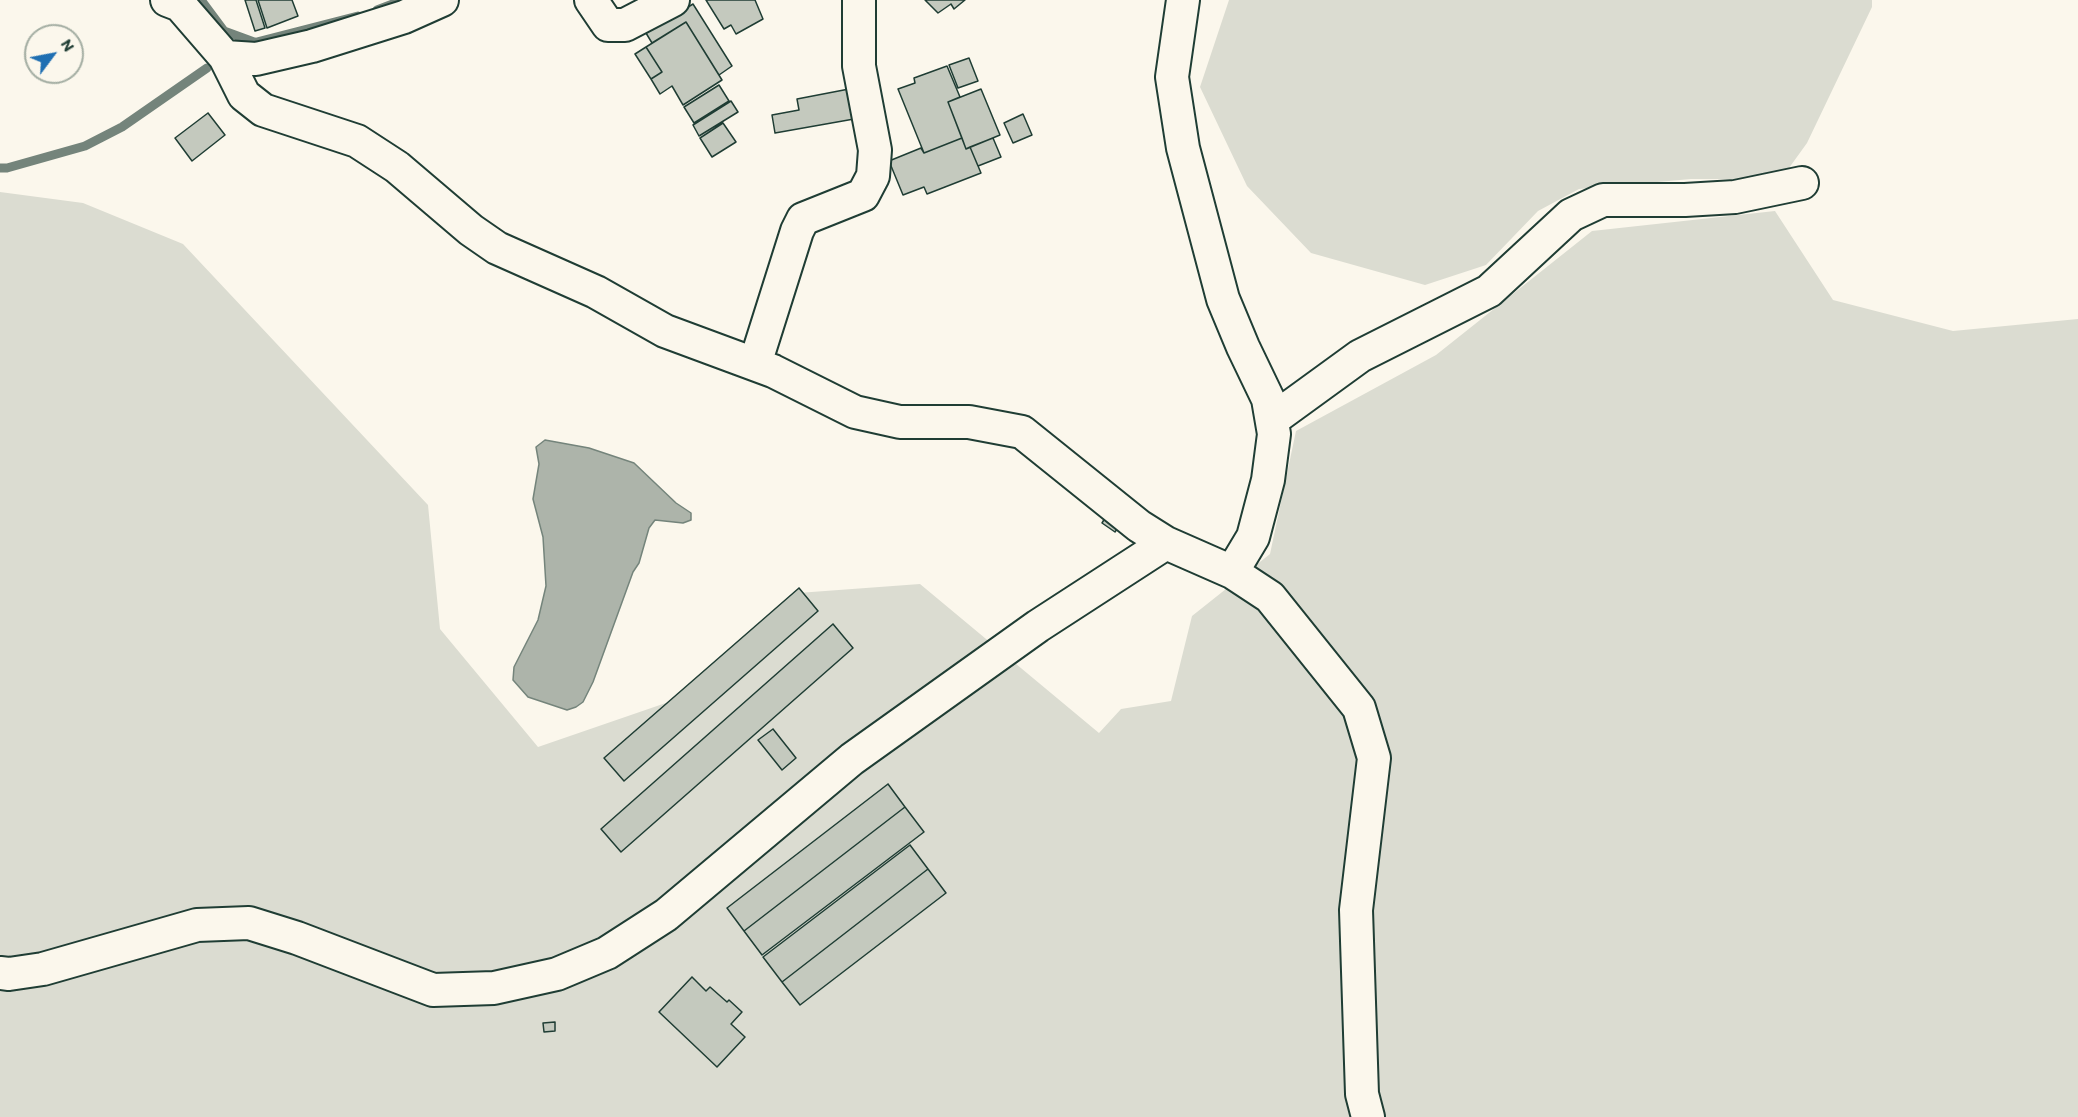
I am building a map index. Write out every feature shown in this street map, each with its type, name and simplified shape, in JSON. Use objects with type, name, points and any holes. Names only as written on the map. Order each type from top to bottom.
[{"type":"street","points":[[167,0],[180,5],[225,57],[244,95],[263,110],[357,141],[397,167],[471,230],[497,248],[596,292],[665,331],[773,371],[855,412],[900,422],[969,422],[1022,432],[1139,526],[1166,543],[1233,572],[1270,597],[1359,708],[1374,758],[1356,910],[1362,1094],[1368,1117]]},
{"type":"street","points":[[225,57],[256,59],[312,46],[404,17],[442,0]]},
{"type":"street","points":[[591,0],[608,25],[625,25],[673,0]]},
{"type":"street","points":[[755,364],[797,231],[803,219],[863,195],[873,176],[875,150],[859,66],[859,0]]},
{"type":"street","points":[[1183,0],[1172,77],[1183,148],[1223,299],[1268,399],[1274,434],[1268,480],[1254,537],[1233,572]]},
{"type":"street","points":[[1272,420],[1360,356],[1489,291],[1571,215],[1603,200],[1685,201],[1735,198],[1802,183]]},
{"type":"street","points":[[0,973],[9,974],[44,969],[197,925],[249,923],[297,938],[433,990],[494,988],[557,974],[607,953],[666,915],[852,759],[1038,626],[1166,543]]},
{"type":"shaded area","points":[[1229,0],[1872,0],[1872,7],[1807,143],[1789,168],[1759,179],[1691,179],[1579,189],[1538,211],[1486,265],[1425,285],[1311,253],[1247,186],[1200,87]]},
{"type":"shaded area","points":[[0,192],[83,203],[183,244],[428,505],[440,629],[538,747],[718,685],[798,593],[920,584],[1099,733],[1121,709],[1171,701],[1192,616],[1270,554],[1296,431],[1436,355],[1592,231],[1775,211],[1833,300],[1953,331],[2078,319],[2078,1117],[0,1117]]},
{"type":"shaded area","points":[[545,440],[589,448],[634,463],[676,503],[691,513],[691,520],[683,523],[655,520],[649,528],[639,563],[633,572],[593,682],[583,702],[567,710],[528,697],[513,680],[514,667],[538,620],[546,586],[543,537],[533,499],[539,464],[536,447]]},
{"type":"building","points":[[245,0],[256,0],[265,28],[255,31]]},
{"type":"building","points":[[258,0],[292,0],[298,16],[267,28]]},
{"type":"building","points":[[706,0],[755,0],[763,19],[736,34],[731,25],[724,29]]},
{"type":"building","points":[[925,0],[965,0],[954,9],[951,4],[938,13]]},
{"type":"building","points":[[693,4],[732,66],[719,75],[686,22],[652,43],[646,33]]},
{"type":"building","points":[[686,22],[722,80],[683,105],[672,86],[660,94],[651,79],[662,72],[646,47]]},
{"type":"building","points":[[646,47],[662,72],[651,79],[635,54]]},
{"type":"building","points":[[969,58],[978,81],[958,88],[949,65]]},
{"type":"building","points":[[947,66],[960,97],[948,102],[962,138],[924,153],[898,89],[915,83],[914,78]]},
{"type":"building","points":[[719,85],[729,101],[694,123],[684,107]]},
{"type":"building","points":[[849,89],[854,119],[775,133],[772,115],[799,110],[797,99]]},
{"type":"building","points":[[981,89],[1000,135],[966,149],[948,102]]},
{"type":"building","points":[[731,101],[738,112],[699,136],[693,125]]},
{"type":"building","points":[[208,113],[225,135],[192,161],[175,138]]},
{"type":"building","points":[[1023,114],[1032,135],[1013,143],[1004,123]]},
{"type":"building","points":[[723,123],[736,142],[712,157],[700,138]]},
{"type":"building","points":[[962,138],[966,149],[970,147],[981,173],[927,194],[924,187],[903,195],[889,161],[921,148],[924,153]]},
{"type":"building","points":[[993,138],[1001,157],[978,166],[970,147]]},
{"type":"building","points":[[1105,518],[1119,526],[1115,532],[1102,523]]},
{"type":"building","points":[[799,588],[818,611],[624,781],[604,758]]},
{"type":"building","points":[[833,624],[853,648],[621,852],[601,829]]},
{"type":"building","points":[[773,729],[796,758],[782,770],[758,740]]},
{"type":"building","points":[[888,784],[905,807],[744,931],[727,908]]},
{"type":"building","points":[[905,807],[924,832],[762,955],[744,931]]},
{"type":"building","points":[[910,845],[928,869],[782,982],[763,957]]},
{"type":"building","points":[[928,869],[946,893],[800,1005],[782,982]]},
{"type":"building","points":[[692,977],[706,991],[710,987],[742,1012],[731,1024],[745,1037],[717,1067],[659,1012]]},
{"type":"building","points":[[555,1022],[555,1031],[544,1032],[543,1023]]},
{"type":"waterway","points":[[201,0],[224,31],[254,42]]},
{"type":"waterway","points":[[377,10],[403,0]]},
{"type":"waterway","points":[[249,44],[358,16]]},
{"type":"waterway","points":[[0,168],[85,146],[122,127],[207,68]]}]
